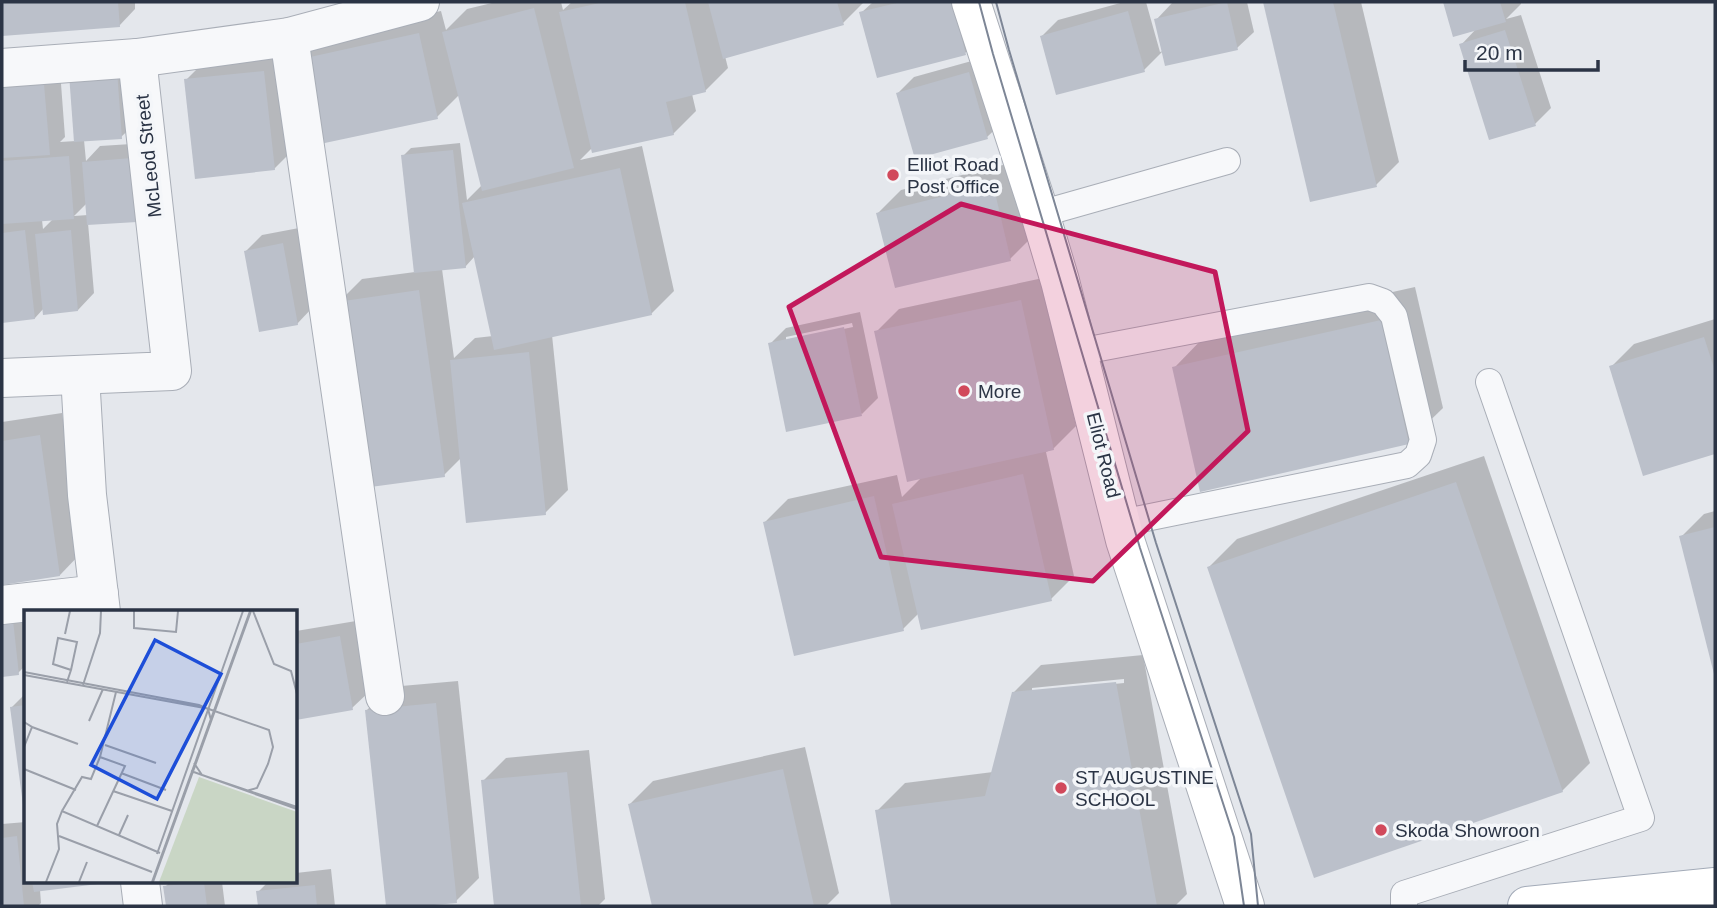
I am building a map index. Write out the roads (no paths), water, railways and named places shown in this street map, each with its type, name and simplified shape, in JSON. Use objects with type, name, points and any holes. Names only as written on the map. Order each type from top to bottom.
[{"type":"street","points":[[2,68],[137,58],[289,37],[420,2]]},
{"type":"street","name":"Eliot Road","points":[[971,2],[1060,281],[1125,540],[1245,906]]},
{"type":"street","points":[[289,37],[385,696]]},
{"type":"street","name":"McLeod Street","points":[[2,378],[172,371],[137,58]]},
{"type":"street","points":[[2,606],[100,603],[88,495],[80,375]]},
{"type":"street","points":[[140,884],[143,906]]},
{"type":"street","points":[[1527,906],[1715,887]]},
{"type":"lane","points":[[1040,214],[1227,161]]},
{"type":"lane","points":[[1078,352],[1369,297],[1383,303],[1394,316],[1423,440],[1418,455],[1407,465],[1121,523]]},
{"type":"lane","points":[[1404,906],[1404,894],[1641,818],[1489,382]]},
{"type":"tram line","points":[[979,2],[1140,548],[1234,837],[1244,906]]},
{"type":"tram line","points":[[996,2],[1156,543],[1251,834],[1258,906]]},
{"type":"place","name":"Elliot Road Post Office","points":[[893,175]]},
{"type":"place","name":"More","points":[[964,391]]},
{"type":"place","name":"ST AUGUSTINE SCHOOL","points":[[1061,788]]},
{"type":"place","name":"Skoda Showroon","points":[[1381,830]]}]
